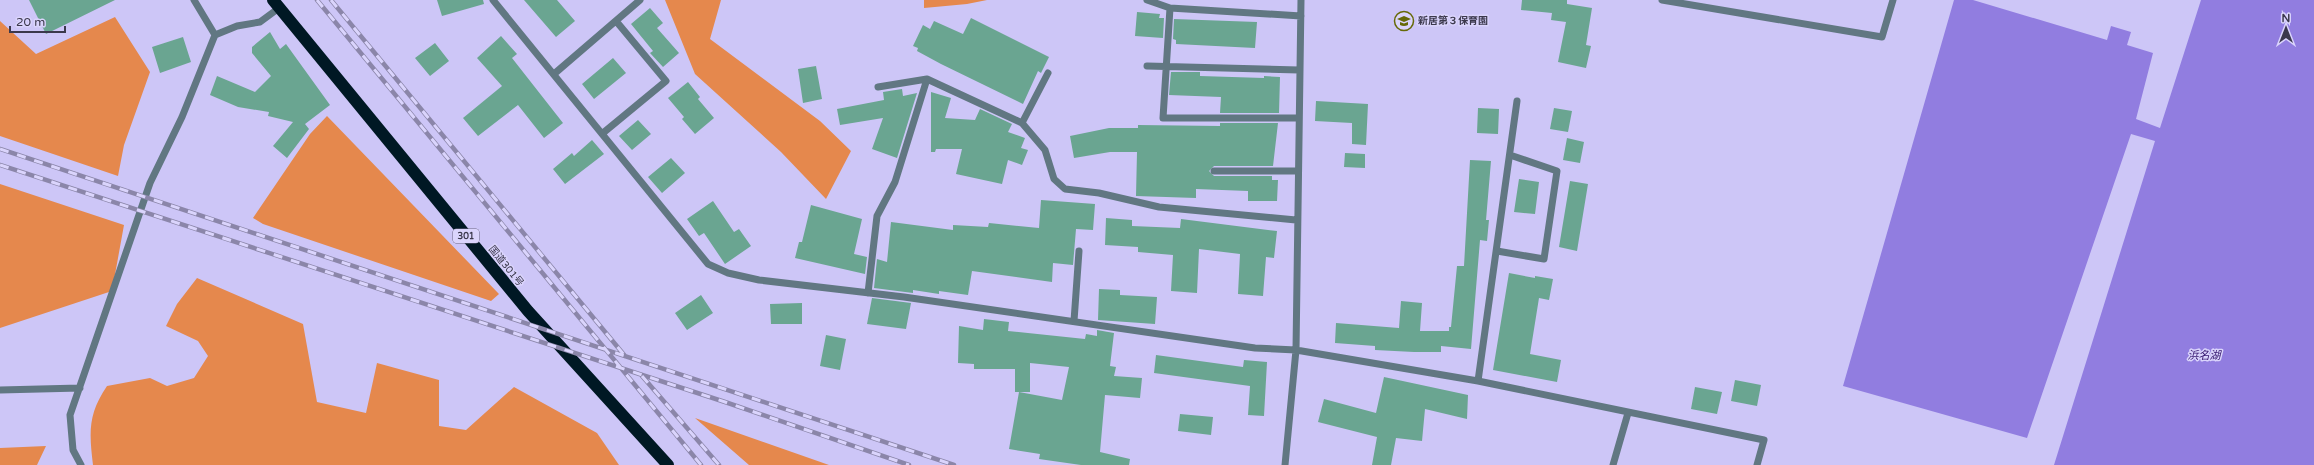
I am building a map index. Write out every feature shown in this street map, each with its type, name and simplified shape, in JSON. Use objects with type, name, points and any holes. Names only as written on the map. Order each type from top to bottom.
[{"type":"highway","name":"国道301号","points":[[276,4],[528,311],[668,465]]},
{"type":"street","points":[[194,0],[215,35]]},
{"type":"street","points":[[493,0],[603,133],[708,264],[728,273],[759,280],[1074,321],[1255,348],[1296,350],[1478,381],[1764,440],[1757,465]]},
{"type":"street","points":[[554,74],[640,0]]},
{"type":"street","points":[[1148,0],[1170,8],[1301,16]]},
{"type":"street","points":[[1285,465],[1296,350],[1296,220],[1301,0]]},
{"type":"street","points":[[1662,0],[1882,37],[1893,0]]},
{"type":"street","points":[[81,465],[73,450],[70,415],[150,183],[182,117],[215,35],[237,26],[260,22],[276,4]]},
{"type":"street","points":[[1170,8],[1163,118],[1299,118]]},
{"type":"street","points":[[603,133],[666,81],[616,20]]},
{"type":"street","points":[[1147,66],[1299,70]]},
{"type":"street","points":[[1022,123],[1048,73]]},
{"type":"street","points":[[868,293],[878,216],[895,182],[927,79]]},
{"type":"street","points":[[878,87],[927,79],[1022,123],[1045,150],[1054,179],[1065,189],[1099,193],[1159,207],[1296,220]]},
{"type":"street","points":[[1478,381],[1517,101]]},
{"type":"street","points":[[1497,251],[1544,259],[1557,171],[1510,155]]},
{"type":"street","points":[[1214,170],[1297,171]]},
{"type":"street","points":[[1074,321],[1079,251]]},
{"type":"street","points":[[0,390],[80,388]]},
{"type":"street","points":[[1613,465],[1628,413]]},
{"type":"shaded area","points":[[665,0],[721,0],[710,39],[820,121],[851,151],[826,199],[781,152],[695,74]]},
{"type":"shaded area","points":[[924,0],[987,0],[967,4],[924,8]]},
{"type":"shaded area","points":[[115,17],[150,72],[124,145],[118,176],[0,136],[0,21],[36,54]]},
{"type":"shaded area","points":[[327,116],[499,294],[491,301],[263,224],[253,218],[310,134]]},
{"type":"shaded area","points":[[0,184],[124,225],[112,291],[0,328]]},
{"type":"shaded area","points":[[197,278],[303,324],[317,402],[366,413],[377,363],[439,380],[439,426],[466,430],[514,387],[597,433],[619,465],[93,465],[91,424],[96,406],[107,386],[150,378],[167,386],[194,378],[208,356],[198,341],[166,326],[177,304]]},
{"type":"shaded area","points":[[695,418],[829,465],[749,465]]},
{"type":"shaded area","points":[[46,446],[37,465],[0,465],[0,448]]},
{"type":"water","name":"浜名湖","points":[[1954,0],[1973,0],[2107,40],[2111,26],[2131,32],[2127,45],[2153,53],[2136,119],[2160,128],[2201,0],[2314,0],[2314,465],[2054,465],[2155,141],[2131,134],[2027,438],[1843,386]]},
{"type":"building","points":[[29,0],[115,0],[46,34]]},
{"type":"building","points":[[437,0],[483,0],[484,4],[442,16]]},
{"type":"building","points":[[524,0],[557,0],[575,21],[556,37]]},
{"type":"building","points":[[1522,0],[1567,0],[1567,4],[1592,8],[1586,45],[1591,46],[1586,68],[1558,62],[1566,22],[1551,20],[1552,13],[1521,10]]},
{"type":"building","points":[[650,8],[663,23],[657,28],[679,53],[663,67],[650,53],[653,51],[631,24]]},
{"type":"building","points":[[1137,12],[1160,14],[1159,18],[1164,18],[1163,38],[1135,36]]},
{"type":"building","points":[[971,18],[1049,57],[1041,73],[1038,71],[1023,104],[941,64],[917,51],[918,48],[913,46],[923,25],[930,29],[934,21],[963,34]]},
{"type":"building","points":[[1174,19],[1257,22],[1255,48],[1176,44],[1176,40],[1173,39]]},
{"type":"building","points":[[270,32],[280,49],[286,44],[330,105],[305,124],[309,129],[287,158],[273,146],[293,122],[268,116],[269,112],[238,107],[210,95],[217,76],[255,92],[271,76],[252,53],[252,47]]},
{"type":"building","points":[[501,36],[517,54],[512,58],[563,123],[544,138],[518,105],[478,136],[463,118],[502,86],[477,58]]},
{"type":"building","points":[[183,37],[191,62],[160,73],[152,47]]},
{"type":"building","points":[[435,43],[449,61],[430,76],[415,58]]},
{"type":"building","points":[[613,58],[626,73],[594,99],[582,84]]},
{"type":"building","points":[[816,66],[822,99],[803,103],[798,69]]},
{"type":"building","points":[[1171,72],[1200,72],[1200,76],[1280,77],[1279,113],[1220,113],[1221,97],[1169,95]]},
{"type":"building","points":[[688,82],[700,97],[698,99],[714,118],[695,134],[682,119],[684,117],[668,98]]},
{"type":"building","points":[[902,89],[903,96],[917,93],[897,158],[872,149],[883,118],[840,125],[837,109],[884,100],[883,92]]},
{"type":"building","points":[[931,92],[951,98],[945,118],[975,120],[980,109],[1012,124],[1008,132],[1025,138],[1021,148],[1028,150],[1022,165],[1008,160],[1002,184],[956,174],[962,149],[936,149],[935,152],[931,152]]},
{"type":"building","points":[[1316,101],[1368,104],[1366,145],[1352,144],[1352,123],[1315,121]]},
{"type":"building","points":[[1478,108],[1499,109],[1498,134],[1477,133]]},
{"type":"building","points":[[1554,108],[1572,111],[1568,132],[1550,129]]},
{"type":"building","points":[[638,120],[651,134],[632,150],[619,136]]},
{"type":"building","points":[[1220,123],[1278,123],[1273,166],[1214,166],[1209,171],[1214,176],[1272,176],[1272,180],[1278,180],[1277,201],[1248,201],[1248,191],[1196,189],[1196,198],[1136,196],[1137,152],[1110,152],[1074,158],[1070,136],[1109,128],[1138,128],[1138,125],[1220,126]]},
{"type":"building","points":[[1567,138],[1584,142],[1580,163],[1563,160]]},
{"type":"building","points":[[592,140],[604,154],[565,184],[553,169],[572,153],[574,156]]},
{"type":"building","points":[[1345,153],[1365,154],[1365,168],[1344,167]]},
{"type":"building","points":[[671,158],[685,173],[662,193],[648,177]]},
{"type":"building","points":[[1470,160],[1491,161],[1486,220],[1489,220],[1487,241],[1480,240],[1471,349],[1441,346],[1441,352],[1414,352],[1375,350],[1375,346],[1335,343],[1336,323],[1399,328],[1401,301],[1422,303],[1420,331],[1449,331],[1449,327],[1451,327],[1457,266],[1464,266]]},
{"type":"building","points":[[1519,179],[1539,182],[1535,214],[1514,212]]},
{"type":"building","points":[[1570,181],[1588,184],[1577,251],[1559,247]]},
{"type":"building","points":[[1041,200],[1095,204],[1093,230],[1076,229],[1073,265],[1053,263],[1052,282],[972,271],[968,295],[939,291],[939,294],[913,290],[913,293],[874,288],[877,259],[887,262],[891,222],[953,230],[953,225],[988,227],[989,223],[1039,228]]},
{"type":"building","points":[[713,201],[734,232],[739,229],[751,246],[725,264],[704,233],[699,236],[687,219]]},
{"type":"building","points":[[811,205],[862,219],[854,254],[867,257],[865,274],[795,258],[799,242],[802,242]]},
{"type":"building","points":[[1106,218],[1132,220],[1132,226],[1180,228],[1181,219],[1277,231],[1274,258],[1266,257],[1263,296],[1238,294],[1240,254],[1199,249],[1197,293],[1171,291],[1173,255],[1138,252],[1138,247],[1105,245]]},
{"type":"building","points":[[1509,273],[1535,278],[1535,276],[1553,279],[1549,300],[1539,298],[1530,354],[1561,360],[1557,382],[1493,370]]},
{"type":"building","points":[[1099,289],[1120,290],[1120,295],[1157,297],[1155,324],[1098,320]]},
{"type":"building","points":[[701,295],[713,313],[687,330],[675,313]]},
{"type":"building","points":[[872,298],[911,303],[906,329],[867,324]]},
{"type":"building","points":[[802,303],[802,324],[771,324],[770,304]]},
{"type":"building","points":[[984,319],[1009,322],[1008,331],[1085,339],[1086,334],[1097,336],[1097,330],[1114,333],[1110,366],[1116,367],[1114,376],[1142,378],[1140,398],[1105,395],[1100,452],[1130,459],[1129,465],[1081,465],[1039,459],[1040,454],[1009,449],[1019,392],[1015,392],[1015,369],[974,369],[974,364],[958,363],[959,326],[983,330]],"holes":[[[1030,363],[1069,367],[1062,400],[1019,392],[1030,392]]]},
{"type":"building","points":[[826,335],[846,339],[840,370],[820,366]]},
{"type":"building","points":[[1156,355],[1243,367],[1244,360],[1267,362],[1264,416],[1248,415],[1250,386],[1154,373]]},
{"type":"building","points":[[1384,377],[1468,395],[1467,419],[1425,409],[1422,441],[1396,438],[1391,465],[1372,465],[1377,437],[1318,422],[1324,399],[1376,413]]},
{"type":"building","points":[[1735,380],[1761,385],[1757,406],[1731,401]]},
{"type":"building","points":[[1695,387],[1722,392],[1717,414],[1691,409]]},
{"type":"building","points":[[1180,414],[1213,417],[1211,435],[1178,431]]},
{"type":"railway","points":[[317,0],[701,465]]},
{"type":"railway","points":[[331,0],[625,356]]},
{"type":"railway","points":[[0,149],[954,465]]},
{"type":"railway","points":[[0,165],[725,402],[909,465]]},
{"type":"railway","points":[[642,376],[719,465]]},
{"type":"place","name":"新居第３保育園","points":[[1404,21]]}]
